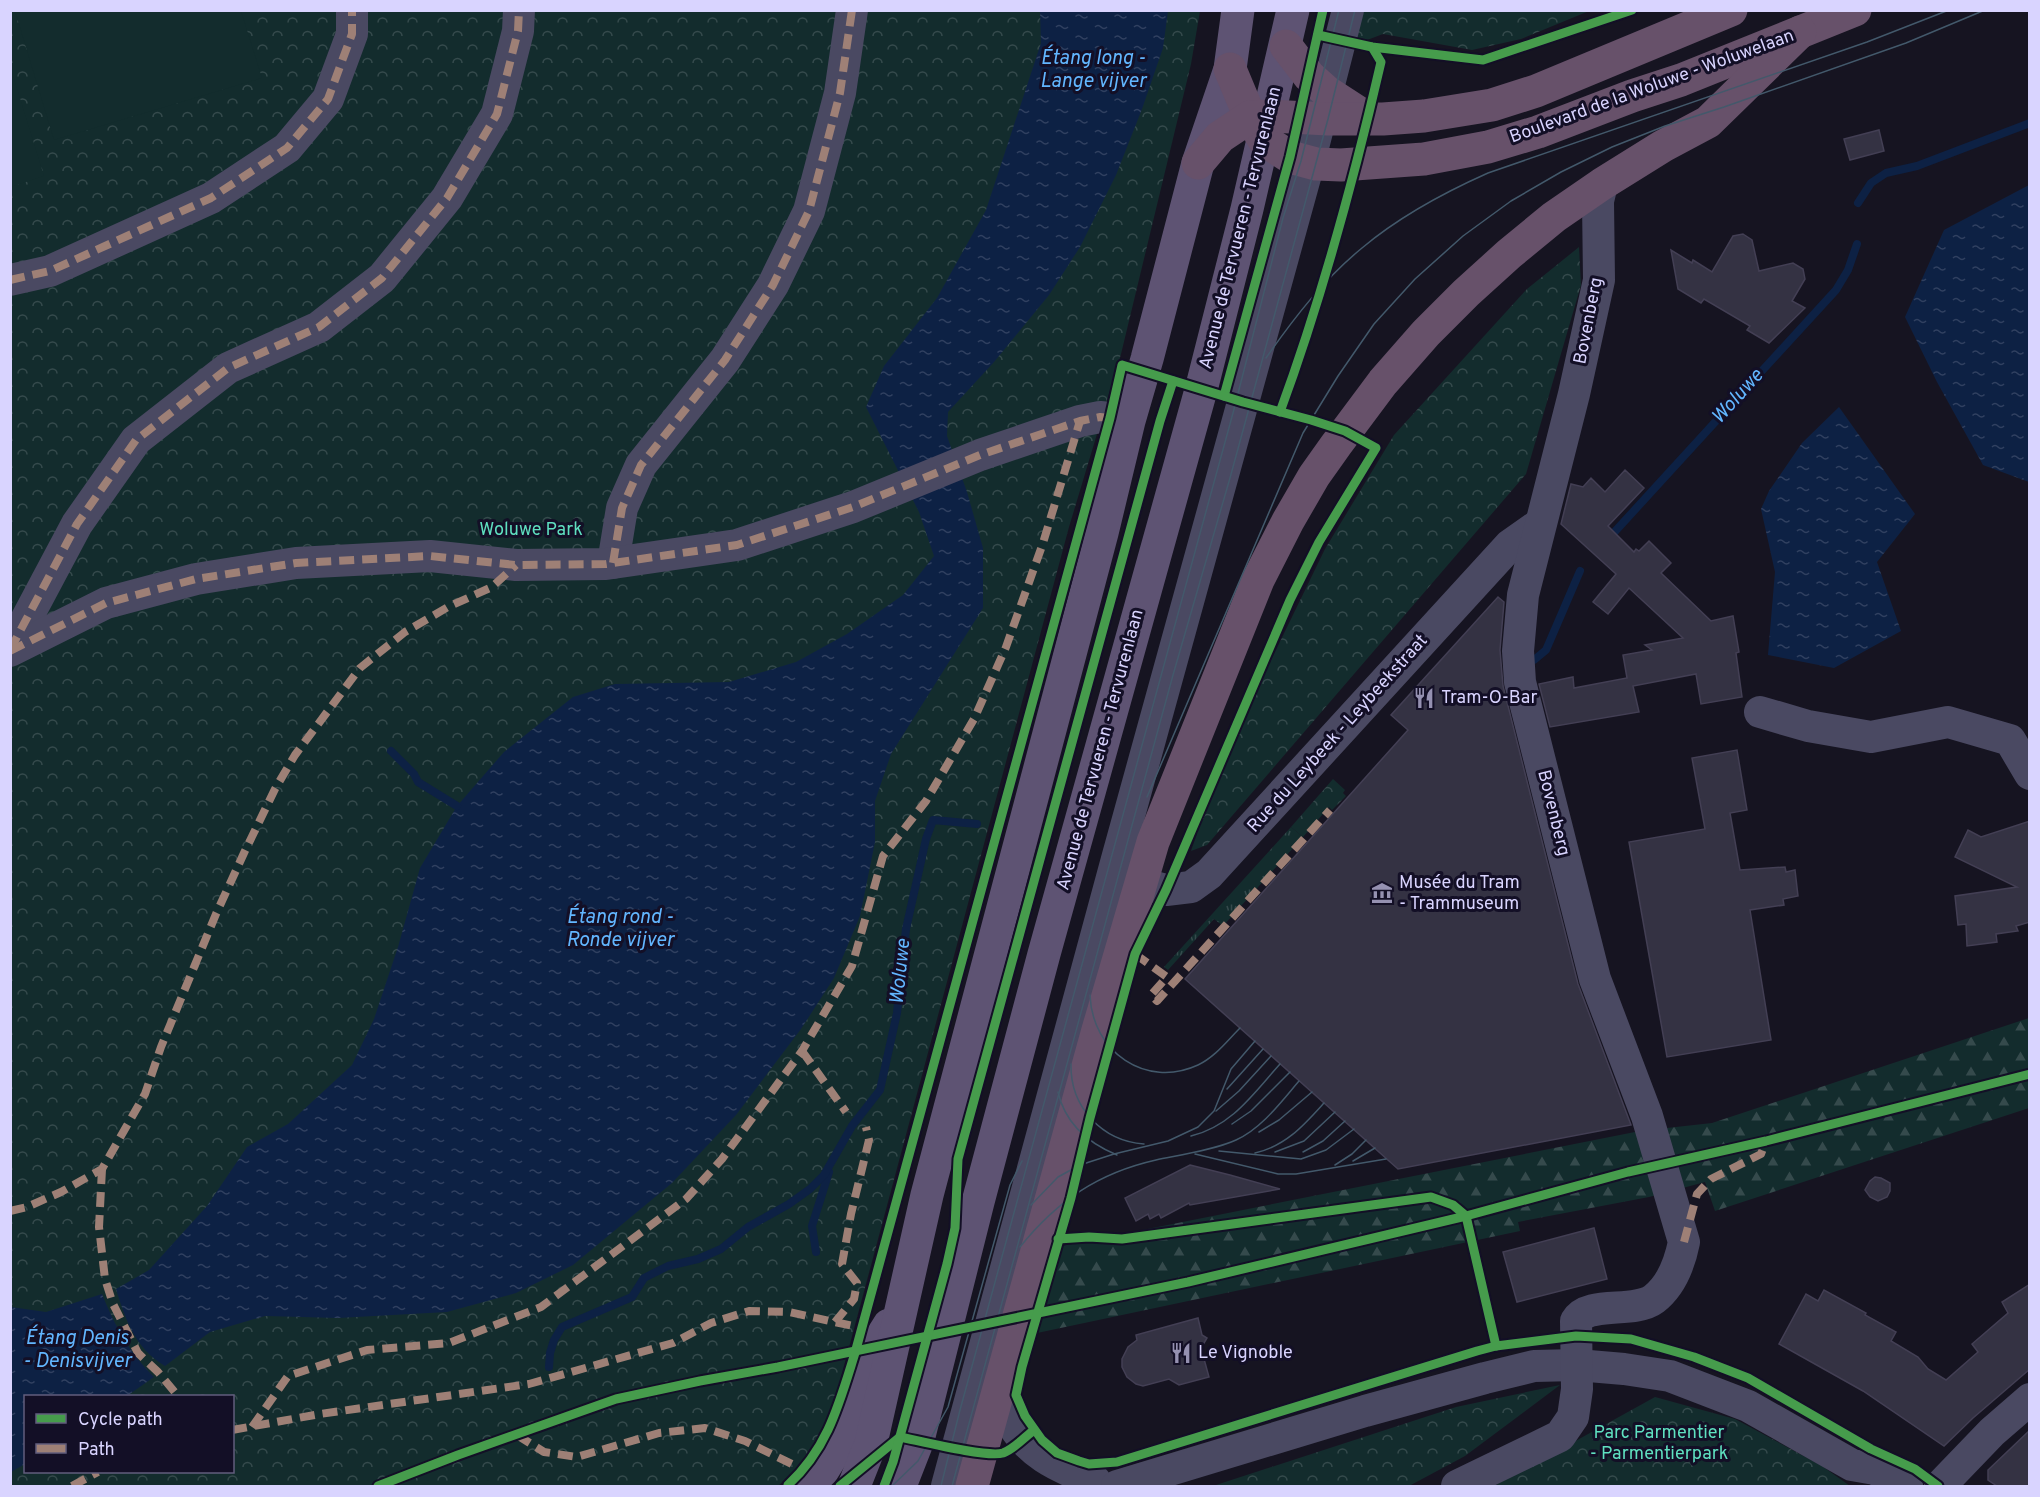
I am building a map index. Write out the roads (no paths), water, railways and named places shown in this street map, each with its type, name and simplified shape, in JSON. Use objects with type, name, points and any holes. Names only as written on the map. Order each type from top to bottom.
[{"type":"highway","name":"Boulevard de la Woluwe - Woluwelaan","points":[[1731,10],[1536,90],[1492,105],[1424,116],[1366,118],[1323,105],[1261,124],[1290,157],[1309,163],[1341,165],[1460,153],[1538,132],[1681,80],[1855,10]]},
{"type":"highway","points":[[972,1486],[1098,1030],[1127,881],[1153,842],[1258,580],[1287,521],[1314,476],[1377,391],[1426,333],[1509,254],[1554,217],[1602,183],[1708,122],[1800,32]]},
{"type":"highway","points":[[1286,46],[1309,76],[1323,105]]},
{"type":"highway","points":[[1198,163],[1221,137],[1261,124],[1230,69]]},
{"type":"main road","points":[[854,1486],[871,1443],[927,1195],[1102,533],[1129,421],[1198,163],[1230,69],[1238,10]]},
{"type":"main road","name":"Avenue de Tervueren - Tervurenlaan","points":[[900,1486],[918,1440],[1044,954],[1201,390],[1261,124],[1286,46],[1293,10]]},
{"type":"main road","points":[[807,1486],[823,1470],[838,1446],[863,1366],[903,1303]]},
{"type":"street","points":[[10,280],[50,271],[211,198],[287,148],[328,99],[352,34],[352,10]]},
{"type":"street","points":[[10,650],[77,524],[136,440],[228,368],[319,327],[382,278],[447,198],[497,114],[518,32],[519,10]]},
{"type":"street","points":[[613,563],[622,508],[641,465],[725,360],[773,285],[809,211],[840,93],[852,10]]},
{"type":"street","points":[[947,1486],[1025,1197],[1127,881],[1348,10]]},
{"type":"street","name":"Bovenberg","points":[[1577,1365],[1576,1321],[1580,1314],[1588,1311],[1631,1307],[1653,1300],[1668,1284],[1680,1263],[1684,1242],[1647,1116],[1595,979],[1520,682],[1518,651],[1523,595],[1574,394],[1599,280],[1598,201],[1602,183]]},
{"type":"street","points":[[10,650],[106,603],[196,579],[296,563],[430,556],[516,565],[613,563],[737,545],[853,507],[960,463],[1080,421],[1100,417],[1110,418]]},
{"type":"street","name":"Rue du Leybeek - Leybeekstraat","points":[[1127,881],[1166,890],[1191,887],[1209,874],[1510,544],[1540,524]]},
{"type":"street","points":[[1761,712],[1808,726],[1871,737],[1948,722],[2010,740],[2030,774]]},
{"type":"street","points":[[1025,1197],[1041,1240]]},
{"type":"street","points":[[1457,1486],[1560,1436],[1573,1417],[1577,1365]]},
{"type":"street","points":[[1048,1486],[1117,1482],[1485,1378],[1534,1366],[1577,1365],[1670,1376],[1748,1406],[1850,1475],[1875,1469],[1907,1486]]},
{"type":"street","points":[[1002,1382],[1008,1414],[1033,1449],[1056,1466],[1117,1482]]},
{"type":"street","points":[[1940,1486],[1992,1432],[2030,1399]]},
{"type":"water","name":"Étang rond - Ronde vijver","points":[[1040,11],[1168,11],[1163,48],[1116,175],[1080,247],[1049,295],[994,362],[948,412],[947,436],[967,492],[983,548],[983,608],[891,754],[875,801],[875,842],[860,916],[834,978],[801,1029],[736,1115],[672,1183],[573,1265],[516,1293],[447,1312],[338,1318],[265,1316],[210,1332],[165,1366],[146,1351],[133,1333],[116,1289],[149,1270],[207,1206],[247,1147],[288,1124],[352,1065],[374,1019],[398,947],[420,868],[457,806],[504,752],[573,697],[615,684],[729,682],[796,662],[847,634],[903,595],[934,556],[919,512],[866,407],[884,366],[937,298],[986,210],[1041,43]]},
{"type":"water","points":[[2029,185],[2029,482],[1983,465],[1937,382],[1905,317],[1944,230]]},
{"type":"water","points":[[1839,407],[1915,514],[1877,562],[1901,631],[1834,668],[1768,655],[1775,572],[1761,509],[1769,491],[1802,443]]},
{"type":"water","name":"Étang Denis - Denisvijver","points":[[102,1294],[124,1338],[137,1358],[154,1377],[128,1395],[24,1395],[24,1465],[11,1472],[11,1307],[46,1312]]},
{"type":"waterway","name":"Woluwe","points":[[1858,203],[1871,183],[1886,173],[1917,166],[2030,123]]},
{"type":"waterway","name":"Woluwe","points":[[1609,538],[1836,290],[1848,270],[1857,244]]},
{"type":"waterway","name":"Woluwe","points":[[1534,660],[1546,650],[1580,571]]},
{"type":"waterway","points":[[391,751],[414,774],[418,782],[457,806]]},
{"type":"waterway","name":"Woluwe","points":[[549,1367],[554,1340],[562,1327],[632,1297],[644,1278],[668,1266],[698,1259],[721,1249],[748,1227],[789,1204],[810,1189],[824,1175],[852,1126],[880,1090],[897,1013],[906,929],[926,839],[933,820],[977,824]]},
{"type":"waterway","name":"Woluwe","points":[[816,1252],[812,1226],[829,1172]]},
{"type":"tram line","points":[[941,1486],[1233,413],[1283,218],[1301,161],[1339,10]]},
{"type":"tram line","points":[[952,1486],[1173,675],[1230,478],[1328,119],[1355,10]]},
{"type":"tram line","points":[[1266,358],[1310,300],[1348,260],[1391,226],[1455,189],[1488,173],[1867,42],[1949,10]]},
{"type":"tram line","points":[[1147,797],[1303,433],[1374,324],[1415,279],[1463,236],[1511,201],[1561,172],[1612,147],[1665,126],[1906,43],[1985,10]]},
{"type":"tram line","points":[[1090,995],[1093,1015],[1100,1033],[1111,1049],[1125,1060],[1142,1068],[1159,1072],[1179,1071],[1204,1062],[1240,1028]]},
{"type":"tram line","points":[[1031,1205],[1058,1177],[1080,1165],[1168,1141],[1198,1127],[1214,1111],[1231,1069],[1255,1041]]},
{"type":"tram line","points":[[1227,1089],[1263,1049]]},
{"type":"tram line","points":[[1216,1111],[1239,1091],[1271,1056]]},
{"type":"tram line","points":[[1071,1064],[1076,1094],[1091,1119],[1102,1129],[1115,1136],[1144,1144]]},
{"type":"tram line","points":[[1191,1136],[1218,1125],[1230,1117],[1241,1108],[1280,1064]]},
{"type":"tram line","points":[[1232,1124],[1251,1111],[1290,1072]]},
{"type":"tram line","points":[[1020,1247],[1064,1203],[1097,1181],[1156,1160],[1218,1147],[1245,1135],[1270,1114],[1299,1081]]},
{"type":"tram line","points":[[1058,1092],[1066,1113],[1079,1131],[1117,1155]]},
{"type":"tram line","points":[[1259,1132],[1279,1120],[1312,1092]]},
{"type":"tram line","points":[[1255,1153],[1285,1140],[1302,1127],[1324,1103]]},
{"type":"tram line","points":[[1275,1152],[1304,1141],[1335,1112]]},
{"type":"tram line","points":[[1303,1152],[1323,1141],[1345,1121]]},
{"type":"tram line","points":[[1219,1151],[1301,1159],[1326,1150],[1354,1129]]},
{"type":"tram line","points":[[1335,1165],[1352,1154],[1366,1140]]},
{"type":"tram line","points":[[1353,1161],[1375,1148]]},
{"type":"tram line","points":[[1195,1154],[1278,1174],[1296,1174],[1386,1159]]},
{"type":"tram line","points":[[892,1486],[918,1461],[948,1407],[1010,1185],[1022,1161]]},
{"type":"place","name":"Tram-O-Bar","points":[[1424,698]]},
{"type":"place","name":"Musée du Tram - Trammuseum","points":[[1382,893]]},
{"type":"place","name":"Le Vignoble","points":[[1181,1353]]},
{"type":"water label","name":"Étang long - Lange vijver","points":[[1093,70]]},
{"type":"park label","name":"Woluwe Park","points":[[531,530]]},
{"type":"park label","name":"Parc Parmentier - Parmentierpark","points":[[1659,1443]]}]
